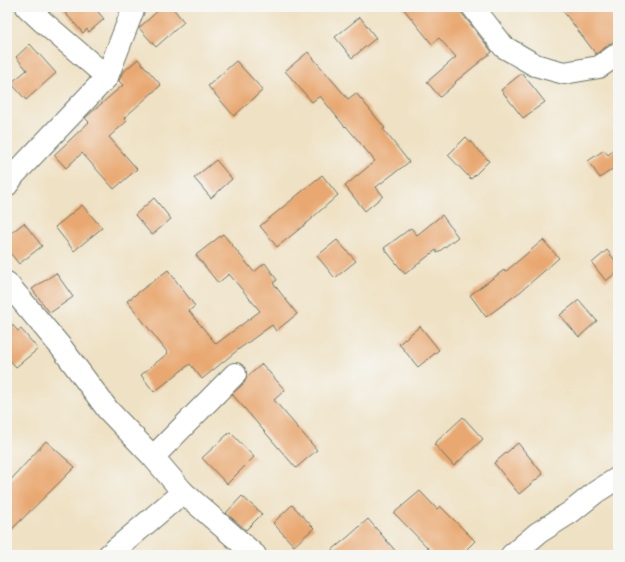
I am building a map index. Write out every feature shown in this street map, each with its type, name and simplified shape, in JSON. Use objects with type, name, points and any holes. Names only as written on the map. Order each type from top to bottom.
[{"type":"street","points":[[27,7],[107,77]]},
{"type":"street","points":[[7,185],[14,175],[107,77],[134,7]]},
{"type":"street","points":[[473,7],[504,47],[535,66],[564,74],[599,67],[618,54]]},
{"type":"street","points":[[7,283],[60,347],[108,410],[153,457],[183,492],[255,555]]},
{"type":"street","points":[[153,457],[235,374]]},
{"type":"street","points":[[512,555],[538,533],[572,512],[596,492],[618,478]]},
{"type":"street","points":[[109,555],[183,492]]},
{"type":"building","points":[[60,7],[94,7],[104,19],[89,32],[87,29],[83,33]]},
{"type":"building","points":[[162,7],[172,7],[184,22],[156,47],[139,28]]},
{"type":"building","points":[[402,7],[457,7],[492,52],[455,82],[456,83],[440,97],[427,82],[456,57],[439,38],[432,44]]},
{"type":"building","points":[[560,7],[618,7],[618,38],[596,54]]},
{"type":"building","points":[[360,17],[376,38],[352,58],[335,37]]},
{"type":"building","points":[[30,44],[56,73],[26,100],[11,83],[27,70],[16,57]]},
{"type":"building","points":[[308,52],[348,99],[356,93],[385,128],[383,129],[409,162],[376,187],[383,196],[365,211],[345,186],[375,161],[320,96],[312,102],[285,71]]},
{"type":"building","points":[[138,59],[161,85],[124,118],[127,121],[109,137],[137,169],[114,189],[82,153],[66,168],[54,155],[89,122],[85,118],[123,85],[119,81],[122,73]]},
{"type":"building","points":[[236,61],[263,90],[234,116],[208,86]]},
{"type":"building","points":[[522,73],[545,102],[523,118],[501,90]]},
{"type":"building","points":[[466,137],[489,161],[471,179],[448,155]]},
{"type":"building","points":[[618,146],[618,165],[600,178],[588,161],[604,150],[608,155]]},
{"type":"building","points":[[216,160],[232,179],[211,198],[194,178]]},
{"type":"building","points":[[322,175],[338,195],[312,219],[277,247],[260,226]]},
{"type":"building","points":[[154,198],[171,219],[152,235],[135,215]]},
{"type":"building","points":[[82,205],[102,228],[74,251],[55,227]]},
{"type":"building","points":[[442,215],[458,237],[437,253],[436,250],[405,274],[384,248],[411,228],[417,235]]},
{"type":"building","points":[[24,223],[42,246],[19,264],[7,249],[7,236]]},
{"type":"building","points":[[223,234],[254,272],[265,263],[277,280],[273,283],[297,314],[276,331],[272,325],[202,379],[190,364],[154,392],[141,375],[168,353],[127,301],[168,270],[195,306],[189,311],[216,344],[260,311],[229,274],[218,283],[196,255]]},
{"type":"building","points":[[337,240],[356,261],[335,278],[317,256]]},
{"type":"building","points":[[543,240],[559,258],[520,292],[486,317],[470,295],[504,270],[505,272]]},
{"type":"building","points":[[607,250],[618,264],[618,271],[606,281],[592,263]]},
{"type":"building","points":[[56,273],[73,297],[50,313],[32,289]]},
{"type":"building","points":[[579,300],[597,321],[579,337],[560,315]]},
{"type":"building","points":[[7,319],[18,331],[21,329],[38,349],[16,367],[7,357]]},
{"type":"building","points":[[420,326],[439,350],[418,367],[399,344]]},
{"type":"building","points":[[262,364],[285,390],[274,400],[317,450],[296,468],[232,394],[244,383],[247,377]]},
{"type":"building","points":[[463,417],[483,439],[454,466],[434,444]]},
{"type":"building","points":[[230,432],[254,457],[227,484],[202,458]]},
{"type":"building","points":[[46,441],[75,467],[7,534],[7,484]]},
{"type":"building","points":[[518,443],[543,474],[519,494],[494,463]]},
{"type":"building","points":[[420,491],[437,509],[440,506],[475,541],[461,555],[435,555],[394,513]]},
{"type":"building","points":[[242,496],[262,514],[246,530],[226,513]]},
{"type":"building","points":[[292,505],[314,528],[294,546],[273,523]]},
{"type":"building","points":[[368,519],[399,555],[326,555],[349,536]]}]
